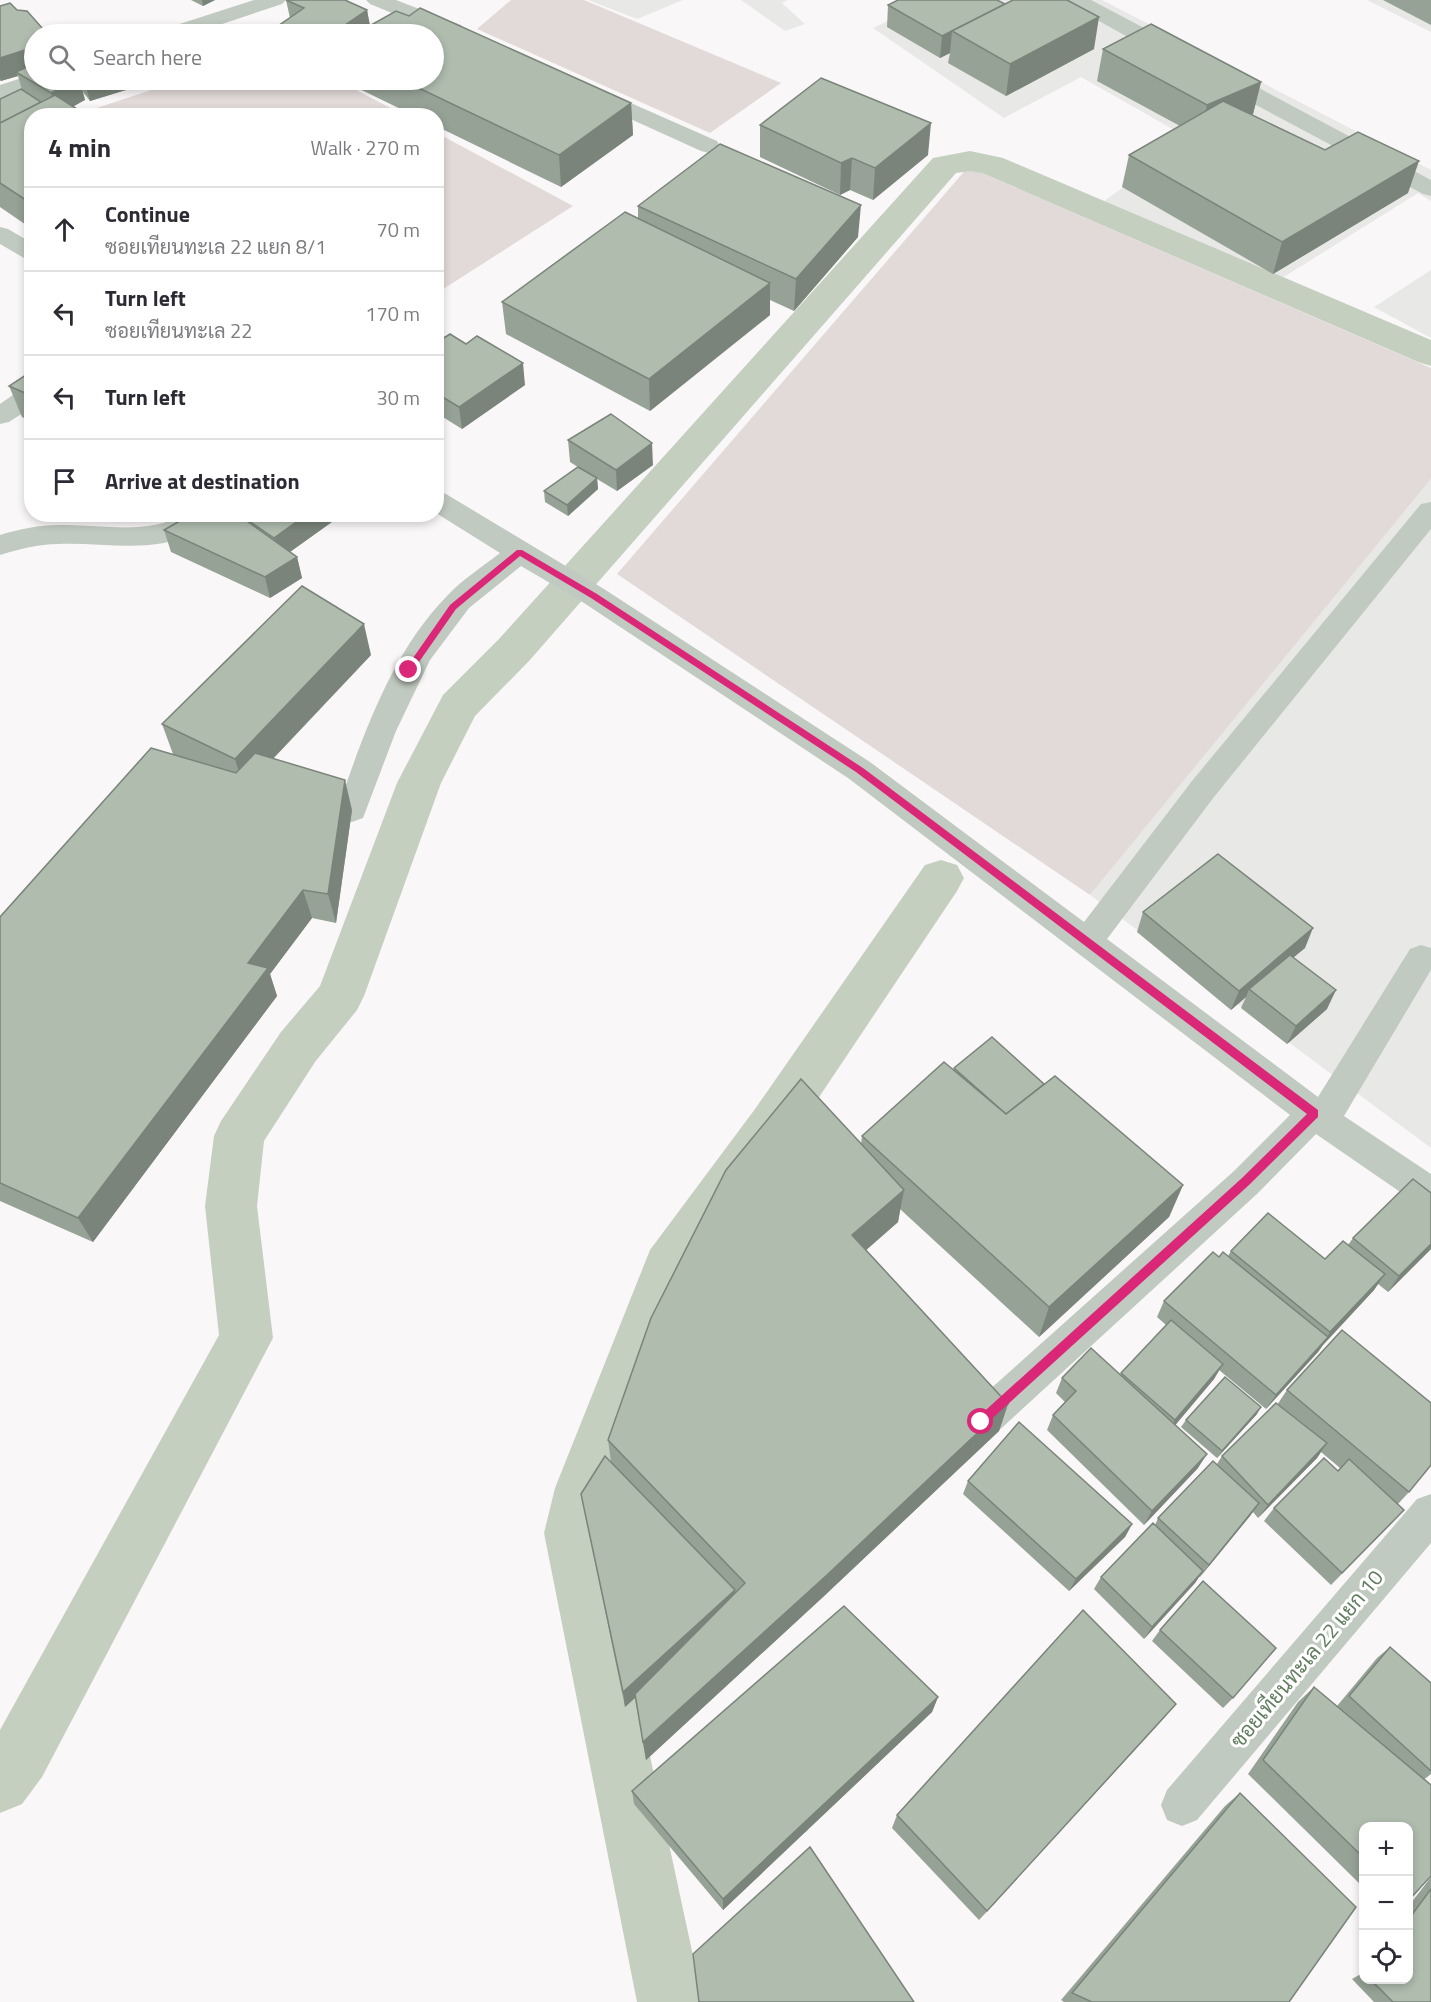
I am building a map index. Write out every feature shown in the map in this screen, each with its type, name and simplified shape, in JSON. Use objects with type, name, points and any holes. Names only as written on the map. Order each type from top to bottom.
[{"type":"street","points":[[202,24],[275,0]]},
{"type":"street","points":[[377,0],[440,24]]},
{"type":"street","points":[[1075,0],[1431,189]]},
{"type":"street","points":[[444,26],[470,38]]},
{"type":"street","points":[[568,82],[709,146]]},
{"type":"street","points":[[0,92],[24,84]]},
{"type":"street","points":[[0,234],[24,248]]},
{"type":"street","points":[[0,416],[24,400]]},
{"type":"street","points":[[444,505],[594,596],[859,770],[1319,1117],[1431,1194]]},
{"type":"street","points":[[1087,942],[1203,789],[1431,511]]},
{"type":"street","points":[[0,545],[41,533],[157,536],[176,531],[192,522]]},
{"type":"street","points":[[352,810],[367,766],[409,670],[453,607],[520,552]]},
{"type":"street","points":[[981,1422],[1319,1117],[1420,958]]},
{"type":"street","name":"ซอยเทียนทะเล 22 แยก 10","points":[[1182,1805],[1431,1513]]},
{"type":"shaded area","points":[[511,0],[584,0],[781,83],[710,133],[477,29]]},
{"type":"shaded area","points":[[588,0],[683,0],[637,19]]},
{"type":"shaded area","points":[[741,0],[788,0],[782,3],[805,24],[785,31]]},
{"type":"shaded area","points":[[933,0],[1102,0],[1431,170],[1431,201],[1418,193],[1279,280],[1100,204],[1190,139],[1081,77],[1004,118],[873,28]]},
{"type":"shaded area","points":[[1367,0],[1431,0],[1431,32]]},
{"type":"shaded area","points":[[151,90],[356,90],[391,108],[96,108]]},
{"type":"shaded area","points":[[444,137],[573,206],[444,289]]},
{"type":"shaded area","points":[[968,167],[1431,368],[1431,479],[1090,895],[617,574]]},
{"type":"shaded area","points":[[1431,270],[1431,338],[1374,307]]},
{"type":"shaded area","points":[[1431,479],[1431,1148],[1090,895]]},
{"type":"building","points":[[286,0],[345,0],[367,10],[346,24],[281,24],[304,8]]},
{"type":"building","points":[[898,0],[997,0],[1005,4],[942,36],[888,5]]},
{"type":"building","points":[[1013,0],[1067,0],[1099,17],[1010,64],[952,31]]},
{"type":"building","points":[[10,3],[17,10],[27,11],[39,24],[24,24],[24,50],[0,58],[0,6]]},
{"type":"building","points":[[420,8],[631,103],[559,155],[423,90],[444,90],[444,24],[373,24],[396,11],[409,16]]},
{"type":"building","points":[[1151,24],[1261,82],[1207,105],[1103,49]]},
{"type":"building","points":[[24,68],[24,77],[16,72]]},
{"type":"building","points":[[821,78],[931,123],[875,168],[852,158],[841,163],[760,125]]},
{"type":"building","points":[[21,89],[41,102],[24,108],[24,111],[0,123],[0,99]]},
{"type":"building","points":[[55,95],[75,108],[29,108]]},
{"type":"building","points":[[1223,101],[1325,150],[1358,132],[1419,161],[1282,242],[1129,155]]},
{"type":"building","points":[[24,111],[24,199],[0,183],[0,123]]},
{"type":"building","points":[[720,144],[861,205],[796,279],[638,206]]},
{"type":"building","points":[[625,212],[770,283],[649,379],[502,302]]},
{"type":"building","points":[[450,334],[466,344],[477,336],[523,363],[459,407],[444,398],[444,338]]},
{"type":"building","points":[[24,376],[24,393],[9,386]]},
{"type":"building","points":[[611,414],[652,443],[616,470],[568,440]]},
{"type":"building","points":[[578,467],[597,478],[567,505],[544,491]]},
{"type":"building","points":[[178,522],[248,522],[297,557],[265,577],[164,530]]},
{"type":"building","points":[[251,522],[296,522],[274,538]]},
{"type":"building","points":[[302,586],[364,624],[235,759],[162,724]]},
{"type":"building","points":[[151,748],[236,773],[255,753],[345,780],[328,894],[303,890],[248,963],[268,968],[78,1218],[0,1183],[0,917]]},
{"type":"building","points":[[1218,854],[1313,928],[1239,991],[1143,912]]},
{"type":"building","points":[[1290,955],[1336,990],[1296,1026],[1249,989]]},
{"type":"building","points":[[992,1037],[1044,1084],[1006,1114],[954,1068]]},
{"type":"building","points":[[944,1062],[1006,1114],[1055,1076],[1183,1185],[1049,1307],[862,1136]]},
{"type":"building","points":[[801,1079],[904,1190],[852,1235],[1008,1404],[827,1575],[643,1742],[635,1694],[745,1583],[608,1440],[651,1318],[726,1170]]},
{"type":"building","points":[[1413,1179],[1431,1193],[1431,1244],[1399,1276],[1353,1238]]},
{"type":"building","points":[[1268,1213],[1325,1259],[1343,1241],[1385,1274],[1330,1332],[1231,1251]]},
{"type":"building","points":[[1213,1252],[1219,1257],[1223,1252],[1328,1337],[1276,1395],[1164,1301]]},
{"type":"building","points":[[1171,1320],[1223,1364],[1175,1420],[1121,1373]]},
{"type":"building","points":[[1342,1330],[1431,1403],[1431,1465],[1409,1492],[1287,1390]]},
{"type":"building","points":[[1091,1348],[1207,1454],[1152,1511],[1053,1415],[1076,1391],[1062,1378]]},
{"type":"building","points":[[1225,1377],[1261,1407],[1222,1451],[1186,1420]]},
{"type":"building","points":[[1276,1403],[1327,1443],[1268,1505],[1222,1456]]},
{"type":"building","points":[[1019,1422],[1132,1524],[1076,1579],[968,1481]]},
{"type":"building","points":[[605,1456],[735,1590],[623,1692],[581,1494]]},
{"type":"building","points":[[1324,1458],[1338,1471],[1349,1459],[1404,1510],[1342,1573],[1274,1508]]},
{"type":"building","points":[[1213,1461],[1259,1503],[1209,1565],[1158,1518]]},
{"type":"building","points":[[1153,1523],[1203,1571],[1152,1627],[1101,1577]]},
{"type":"building","points":[[1203,1581],[1276,1648],[1233,1698],[1160,1630]]},
{"type":"building","points":[[844,1606],[938,1697],[723,1899],[632,1791]]},
{"type":"building","points":[[1083,1610],[1176,1704],[987,1911],[897,1815]]},
{"type":"building","points":[[1390,1647],[1431,1683],[1431,1771],[1349,1696]]},
{"type":"building","points":[[1314,1687],[1431,1785],[1431,1876],[1413,1896],[1413,1822],[1359,1822],[1359,1853],[1263,1760]]},
{"type":"building","points":[[1240,1793],[1356,1907],[1289,2002],[1092,2002],[1072,1993]]},
{"type":"building","points":[[810,1847],[914,2002],[699,2002],[693,1954]]},
{"type":"building","points":[[1431,1889],[1431,2002],[1393,2002],[1375,1984],[1413,1984],[1413,1913]]},
{"type":"waterway","points":[[0,1782],[20,1755],[246,1338],[231,1206],[239,1136],[298,1047],[340,996],[419,783],[458,706],[514,650],[945,165],[970,161],[991,165],[1431,354]]},
{"type":"waterway","points":[[670,2002],[573,1533],[583,1488],[669,1267],[773,1124],[941,878]]},
{"type":"route","points":[[409,670],[453,607],[520,552],[594,596],[859,770],[1314,1113],[1246,1182],[981,1422]]}]
